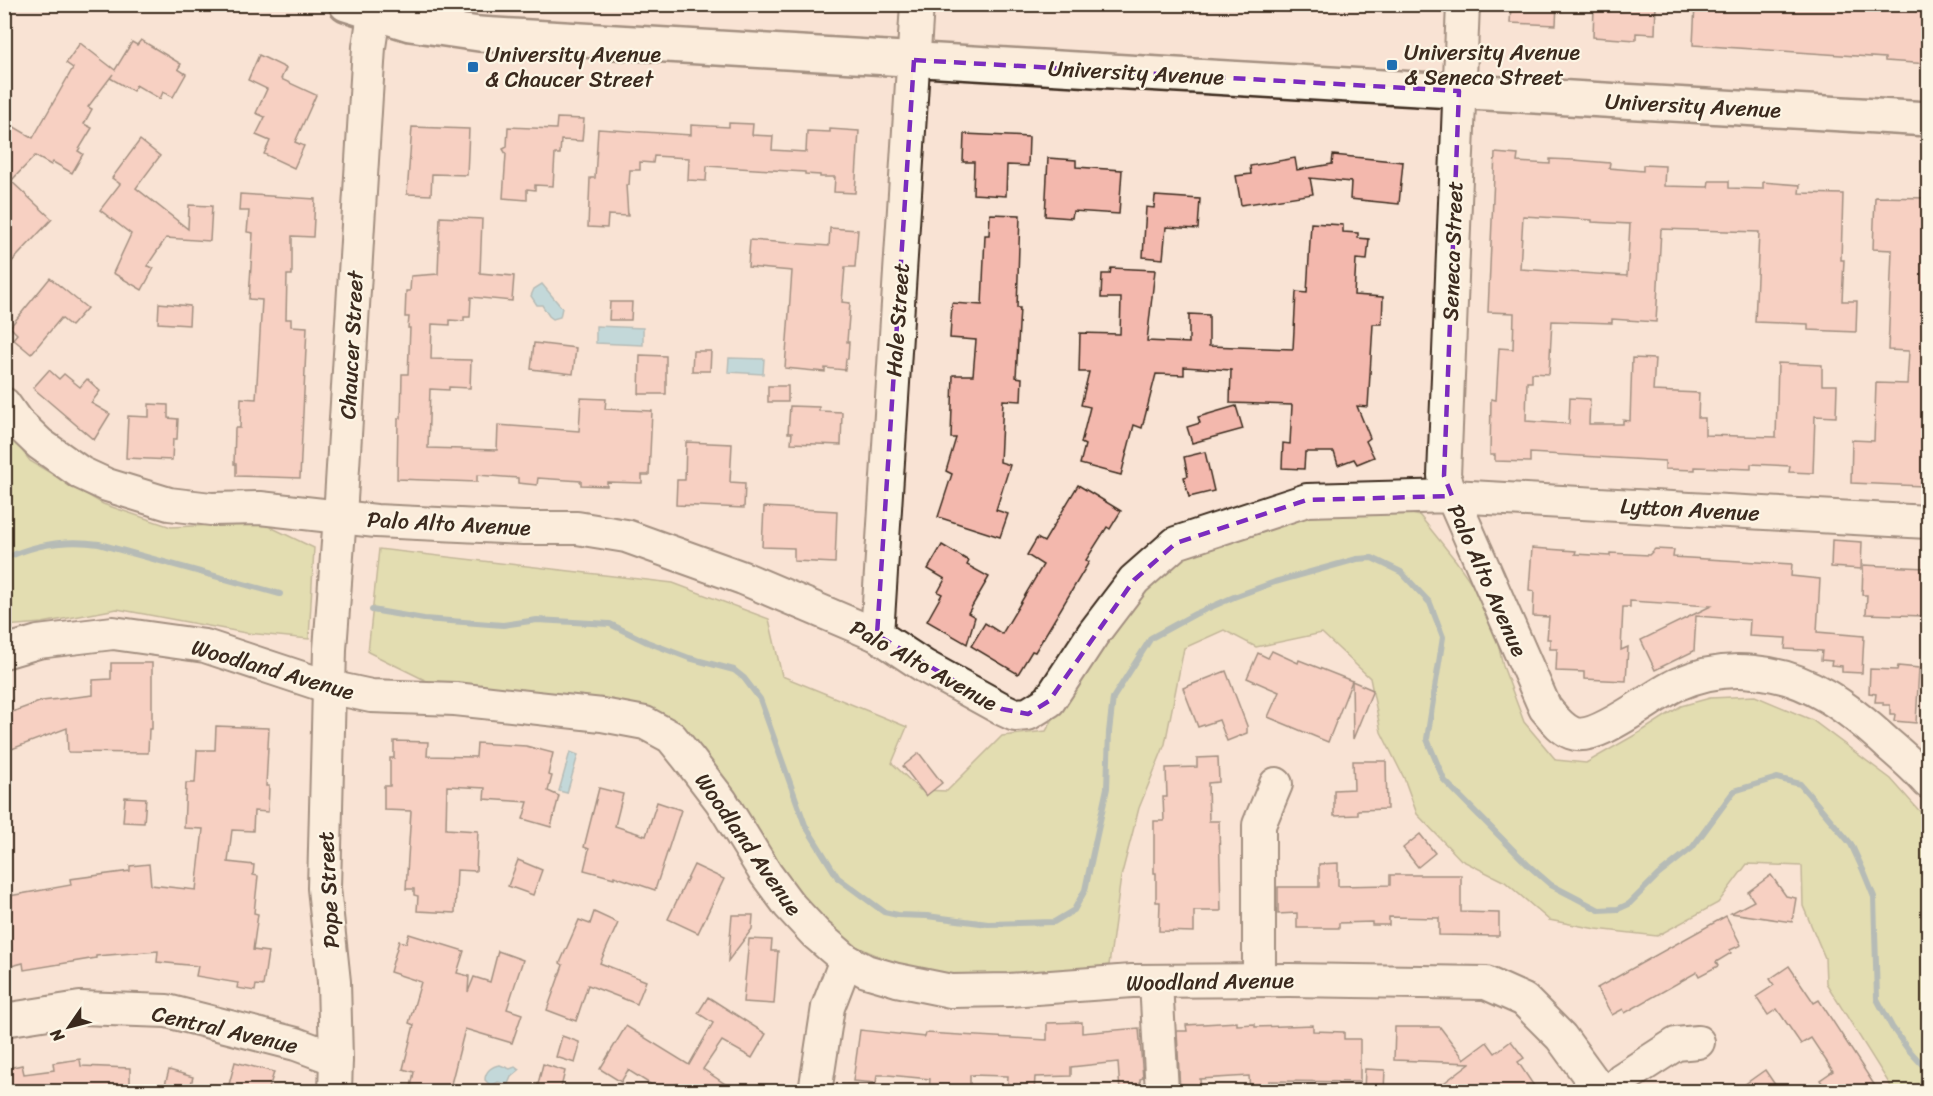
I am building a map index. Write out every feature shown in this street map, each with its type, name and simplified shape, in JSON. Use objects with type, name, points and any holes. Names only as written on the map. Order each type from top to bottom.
[{"type":"main road","name":"University Avenue","points":[[366,8],[410,24],[479,34],[1929,119]]},
{"type":"street","name":"Hale Street","points":[[877,635],[917,4]]},
{"type":"street","name":"Seneca Street","points":[[1452,496],[1444,476],[1463,4]]},
{"type":"street","name":"Chaucer Street","points":[[329,687],[369,48],[366,8]]},
{"type":"street","name":"Palo Alto Avenue","points":[[4,404],[16,421],[40,444],[81,473],[107,485],[169,504],[195,507],[260,508],[376,521],[577,528],[626,536],[743,578],[877,635],[924,666],[1015,715],[1028,714],[1049,701],[1092,634],[1134,580],[1176,543],[1307,500],[1452,496],[1545,708],[1558,724],[1573,734],[1591,733],[1675,685],[1691,679],[1730,671],[1754,672],[1779,676],[1810,686],[1834,700],[1860,718],[1929,782]]},
{"type":"street","name":"Lytton Avenue","points":[[1452,496],[1929,522]]},
{"type":"street","name":"Woodland Avenue","points":[[4,652],[38,642],[113,633],[205,646],[329,687],[371,696],[455,699],[602,714],[645,723],[671,737],[721,801],[766,874],[789,905],[816,934],[846,960],[866,971],[951,991],[1009,990],[1132,981],[1486,983],[1524,1000],[1561,1037],[1600,1092]]},
{"type":"street","name":"Pope Street","points":[[329,687],[324,888],[334,982],[335,1092]]},
{"type":"street","points":[[1259,980],[1259,825],[1276,784]]},
{"type":"street","points":[[815,1092],[828,1007],[846,960]]},
{"type":"street","points":[[1156,982],[1161,1092]]},
{"type":"street","name":"Central Avenue","points":[[4,1020],[80,1008],[167,1011],[296,1044],[336,1059]]},
{"type":"street","points":[[1609,1092],[1622,1079],[1676,1044],[1698,1042]]},
{"type":"highlighted area","points":[[914,60],[1459,91],[1444,476],[1452,496],[1307,500],[1176,543],[1134,580],[1049,701],[1028,714],[1002,709],[877,635]]},
{"type":"green space","points":[[4,427],[30,461],[103,504],[171,527],[262,523],[314,548],[309,639],[246,633],[117,609],[42,623],[5,626]]},
{"type":"green space","points":[[1387,508],[1420,516],[1456,561],[1491,611],[1503,666],[1524,722],[1556,760],[1586,763],[1681,706],[1710,698],[1755,696],[1812,720],[1891,779],[1924,816],[1928,836],[1928,1091],[1891,1091],[1892,1088],[1826,983],[1825,958],[1803,906],[1802,866],[1747,864],[1718,903],[1657,936],[1596,929],[1549,920],[1505,882],[1461,860],[1417,814],[1404,778],[1381,732],[1370,678],[1322,633],[1256,647],[1224,630],[1184,648],[1165,744],[1139,808],[1121,877],[1109,965],[1006,979],[925,976],[855,946],[791,891],[676,723],[441,688],[368,652],[379,549],[673,583],[769,619],[782,676],[907,727],[892,763],[920,790],[947,791],[1002,736],[1046,731],[1087,660],[1127,604],[1180,550],[1327,511]]},
{"type":"water","points":[[542,284],[562,308],[560,317],[553,319],[542,305],[537,305],[531,296],[534,289]]},
{"type":"water","points":[[596,326],[643,328],[643,345],[596,343]]},
{"type":"water","points":[[729,358],[764,359],[763,374],[728,372]]},
{"type":"water","points":[[570,752],[578,755],[567,793],[559,791]]},
{"type":"water","points":[[500,1065],[510,1069],[515,1067],[519,1070],[511,1077],[508,1084],[498,1082],[491,1086],[485,1080],[486,1074],[492,1068]]},
{"type":"building","points":[[1511,4],[1557,4],[1556,25],[1510,23]]},
{"type":"building","points":[[1605,4],[1656,4],[1655,34],[1636,33],[1636,40],[1593,37],[1594,7],[1605,7]]},
{"type":"building","points":[[1695,4],[1929,4],[1929,64],[1885,61],[1885,58],[1693,45]]},
{"type":"building","points":[[141,40],[181,64],[178,69],[186,74],[173,97],[163,92],[160,99],[136,85],[133,91],[110,78],[113,74],[88,107],[92,109],[84,124],[92,128],[78,151],[83,154],[72,173],[53,162],[51,165],[35,156],[11,181],[52,219],[4,270],[4,137],[11,125],[33,138],[73,68],[66,63],[80,43],[115,70],[132,42],[137,45]]},
{"type":"building","points":[[259,55],[286,68],[281,79],[316,95],[295,142],[304,146],[294,168],[264,154],[270,141],[256,135],[265,117],[256,113],[267,89],[248,80]]},
{"type":"building","points":[[557,118],[584,119],[582,141],[561,140],[560,154],[555,154],[553,186],[535,185],[535,190],[527,189],[527,200],[503,198],[506,154],[503,149],[507,147],[508,127],[556,129]]},
{"type":"building","points":[[729,123],[753,124],[752,135],[773,136],[772,150],[806,152],[807,131],[830,132],[830,129],[859,131],[855,193],[834,192],[835,177],[820,177],[820,175],[805,174],[805,172],[707,166],[706,181],[688,180],[689,158],[654,156],[653,163],[640,162],[640,170],[630,170],[629,185],[626,185],[628,216],[608,215],[607,228],[588,227],[590,178],[595,178],[598,129],[691,135],[691,125],[729,127]]},
{"type":"building","points":[[412,127],[469,129],[467,175],[432,174],[431,195],[407,194]]},
{"type":"building","points":[[964,134],[1029,137],[1028,166],[1007,165],[1006,196],[973,194],[974,162],[963,162]]},
{"type":"building","points":[[140,140],[160,156],[136,188],[188,229],[189,205],[212,206],[210,241],[166,238],[147,266],[154,268],[142,290],[113,273],[131,234],[100,210],[120,184],[112,178]]},
{"type":"building","points":[[1495,153],[1518,155],[1517,162],[1550,164],[1550,159],[1574,160],[1610,163],[1609,168],[1643,171],[1643,165],[1665,166],[1664,186],[1708,187],[1709,181],[1729,181],[1729,188],[1763,189],[1763,182],[1800,185],[1799,193],[1843,194],[1842,301],[1857,301],[1856,332],[1808,330],[1808,324],[1755,322],[1759,232],[1661,229],[1656,322],[1612,319],[1612,323],[1552,321],[1549,374],[1532,373],[1532,382],[1527,382],[1526,421],[1569,424],[1570,398],[1590,399],[1589,424],[1623,424],[1623,420],[1630,421],[1632,358],[1655,359],[1653,391],[1699,393],[1698,418],[1705,418],[1705,435],[1776,437],[1778,363],[1822,365],[1822,385],[1837,385],[1836,417],[1815,416],[1813,473],[1789,472],[1790,466],[1751,464],[1751,469],[1695,467],[1695,470],[1665,469],[1665,461],[1530,453],[1530,462],[1495,461],[1495,455],[1490,455],[1491,399],[1496,400],[1499,348],[1513,349],[1514,313],[1488,312]],"holes":[[[1523,216],[1592,220],[1592,222],[1630,224],[1627,276],[1520,269]]]},
{"type":"building","points":[[1333,155],[1403,162],[1399,204],[1350,199],[1351,182],[1310,178],[1313,194],[1241,205],[1236,176],[1251,174],[1250,166],[1295,158],[1297,170],[1332,164]]},
{"type":"building","points":[[1048,158],[1076,160],[1076,167],[1122,170],[1119,214],[1073,211],[1072,218],[1045,216]]},
{"type":"building","points":[[240,194],[315,199],[313,237],[292,236],[292,275],[287,275],[286,319],[291,319],[291,326],[307,327],[300,478],[236,476],[235,428],[240,428],[241,398],[256,399],[262,300],[249,299],[253,233],[247,232],[249,211],[239,211]]},
{"type":"building","points":[[1155,196],[1200,199],[1198,229],[1166,227],[1163,259],[1143,257],[1146,207],[1154,208]]},
{"type":"building","points":[[1875,197],[1929,198],[1929,420],[1925,420],[1923,486],[1851,483],[1852,440],[1874,441],[1876,383],[1907,384],[1909,351],[1888,350],[1892,250],[1873,249]]},
{"type":"building","points":[[990,214],[1020,215],[1017,308],[1020,308],[1016,377],[1022,378],[1021,401],[1003,400],[1000,462],[1010,465],[996,510],[1008,514],[1000,537],[938,517],[952,474],[946,471],[956,438],[951,438],[953,375],[973,375],[976,340],[950,338],[952,303],[982,305],[985,235],[989,235]]},
{"type":"building","points":[[440,217],[482,219],[480,273],[514,276],[512,301],[471,297],[470,317],[464,317],[464,321],[450,320],[450,325],[432,324],[431,359],[471,360],[470,388],[430,389],[428,448],[497,450],[498,425],[579,431],[581,398],[606,399],[605,409],[652,411],[649,475],[642,475],[642,483],[607,482],[607,486],[581,485],[581,481],[538,478],[537,485],[518,483],[518,478],[477,475],[477,482],[397,479],[398,418],[401,418],[402,374],[408,374],[410,328],[408,328],[409,317],[405,317],[406,291],[410,291],[411,276],[438,274]]},
{"type":"building","points":[[1311,223],[1343,225],[1343,232],[1358,233],[1358,238],[1369,239],[1367,260],[1356,259],[1354,295],[1383,297],[1382,324],[1373,324],[1368,407],[1357,406],[1370,438],[1366,441],[1374,457],[1357,464],[1354,459],[1338,465],[1334,452],[1305,452],[1304,469],[1282,468],[1283,443],[1290,444],[1292,405],[1230,403],[1231,370],[1184,367],[1184,375],[1156,374],[1142,428],[1134,425],[1121,475],[1080,464],[1085,445],[1081,443],[1090,407],[1081,405],[1089,372],[1079,372],[1080,333],[1120,334],[1121,298],[1101,298],[1102,274],[1110,274],[1111,268],[1155,270],[1147,341],[1189,343],[1189,314],[1209,315],[1209,346],[1293,349],[1296,292],[1307,293]]},
{"type":"building","points":[[830,228],[858,230],[855,267],[845,267],[842,302],[850,303],[848,359],[846,359],[845,370],[825,368],[825,372],[785,368],[792,271],[748,267],[750,240],[829,246]]},
{"type":"building","points":[[50,278],[87,308],[71,326],[61,318],[31,354],[13,339],[17,334],[10,327]]},
{"type":"building","points":[[610,302],[632,302],[631,320],[609,320]]},
{"type":"building","points":[[159,303],[190,306],[189,325],[158,323]]},
{"type":"building","points":[[534,343],[576,348],[573,374],[531,369]]},
{"type":"building","points":[[693,351],[711,351],[710,371],[692,371]]},
{"type":"building","points":[[640,355],[666,356],[666,394],[639,394]]},
{"type":"building","points":[[49,370],[59,379],[64,374],[80,387],[87,379],[100,391],[91,403],[110,414],[94,440],[33,388]]},
{"type":"building","points":[[768,386],[788,386],[788,402],[768,402]]},
{"type":"building","points":[[149,404],[168,405],[168,418],[178,419],[177,439],[173,439],[172,460],[126,458],[128,416],[149,417]]},
{"type":"building","points":[[790,406],[819,407],[819,411],[842,412],[841,445],[791,443],[792,433],[788,433]]},
{"type":"building","points":[[1236,406],[1243,429],[1192,443],[1187,427],[1200,423],[1198,417]]},
{"type":"building","points":[[686,442],[732,444],[730,482],[745,483],[744,508],[676,505],[677,480],[685,480]]},
{"type":"building","points":[[1205,452],[1214,491],[1189,497],[1184,477],[1188,476],[1184,457]]},
{"type":"building","points":[[1078,485],[1121,511],[1110,529],[1107,527],[1086,560],[1089,562],[1035,652],[1032,651],[1018,674],[971,646],[985,623],[1002,634],[1043,565],[1027,555],[1037,538],[1044,542]]},
{"type":"building","points":[[764,507],[837,511],[835,563],[794,561],[794,548],[762,547]]},
{"type":"building","points":[[1832,540],[1862,542],[1861,569],[1831,567]]},
{"type":"building","points":[[942,545],[969,561],[967,565],[989,577],[968,613],[975,617],[967,644],[927,621],[942,594],[938,592],[945,579],[928,569]]},
{"type":"building","points":[[1532,548],[1610,556],[1610,553],[1649,555],[1655,549],[1674,550],[1673,557],[1792,564],[1791,576],[1820,579],[1817,632],[1864,636],[1862,673],[1842,672],[1842,666],[1831,665],[1832,661],[1821,660],[1822,651],[1785,649],[1786,638],[1749,636],[1750,620],[1696,616],[1694,651],[1655,670],[1641,640],[1711,606],[1630,601],[1630,607],[1623,607],[1621,650],[1628,647],[1626,681],[1584,679],[1584,672],[1556,671],[1557,649],[1550,649],[1550,639],[1547,639],[1549,617],[1533,616],[1534,591],[1529,590]]},
{"type":"building","points":[[1863,565],[1926,568],[1924,616],[1866,614],[1867,595],[1862,595]]},
{"type":"building","points":[[1272,651],[1298,663],[1299,660],[1352,681],[1328,742],[1268,717],[1279,692],[1247,678],[1258,653],[1268,658]]},
{"type":"building","points":[[111,663],[152,663],[152,729],[149,729],[148,753],[68,752],[67,728],[4,752],[4,715],[42,701],[93,695],[93,680],[111,679]]},
{"type":"building","points":[[1898,666],[1919,668],[1916,723],[1894,721],[1895,714],[1890,714],[1890,705],[1875,702],[1876,694],[1869,693],[1870,669],[1897,670]]},
{"type":"building","points":[[1226,671],[1247,726],[1247,733],[1227,741],[1219,720],[1198,727],[1183,688]]},
{"type":"building","points":[[1352,681],[1373,690],[1353,739]]},
{"type":"building","points":[[216,726],[269,728],[266,786],[269,786],[268,812],[254,811],[253,831],[232,830],[228,862],[254,865],[253,875],[258,876],[254,913],[258,914],[253,950],[268,952],[263,986],[256,985],[255,991],[237,988],[238,983],[196,976],[198,966],[157,962],[158,951],[96,956],[96,958],[24,970],[23,963],[4,968],[4,897],[71,885],[70,879],[130,871],[130,866],[149,864],[151,885],[196,890],[203,829],[184,828],[186,783],[195,783],[197,750],[215,750]]},
{"type":"building","points":[[394,741],[428,742],[427,756],[476,757],[477,743],[526,746],[553,753],[548,775],[552,776],[548,791],[559,796],[551,827],[523,819],[528,802],[484,799],[485,788],[447,786],[446,829],[478,831],[476,871],[457,870],[455,913],[417,911],[418,896],[414,895],[414,889],[406,889],[411,811],[384,810],[384,786],[390,786],[390,758],[394,758]]},
{"type":"building","points":[[919,753],[942,783],[926,796],[903,766]]},
{"type":"building","points":[[1218,757],[1219,782],[1208,783],[1209,821],[1219,821],[1221,911],[1194,911],[1194,932],[1159,931],[1160,902],[1156,902],[1156,873],[1154,873],[1154,821],[1164,821],[1163,797],[1167,797],[1166,768],[1197,767],[1197,758]]},
{"type":"building","points":[[1353,761],[1386,761],[1387,809],[1358,810],[1358,815],[1334,816],[1334,790],[1354,789]]},
{"type":"building","points":[[599,788],[623,794],[615,826],[646,836],[657,802],[681,810],[655,890],[614,876],[614,878],[584,870],[589,849],[584,847]]},
{"type":"building","points":[[125,797],[146,798],[144,823],[123,822]]},
{"type":"building","points":[[1420,834],[1435,853],[1418,867],[1403,848]]},
{"type":"building","points":[[518,860],[542,870],[533,895],[508,886]]},
{"type":"building","points":[[1338,863],[1338,886],[1390,885],[1390,875],[1461,875],[1461,912],[1499,913],[1499,936],[1439,935],[1439,918],[1389,917],[1389,925],[1372,925],[1372,922],[1339,923],[1339,928],[1297,928],[1297,913],[1278,914],[1278,887],[1319,887],[1319,864]]},
{"type":"building","points":[[694,865],[724,879],[698,933],[668,919]]},
{"type":"building","points":[[1771,875],[1786,896],[1796,898],[1792,922],[1731,913],[1754,901],[1748,892]]},
{"type":"building","points":[[594,912],[618,923],[600,963],[646,981],[637,1004],[588,985],[576,1021],[547,1010],[563,965],[560,963],[579,920],[590,924]]},
{"type":"building","points":[[732,915],[753,915],[752,929],[728,961]]},
{"type":"building","points":[[1726,916],[1741,945],[1730,950],[1731,953],[1716,962],[1718,966],[1699,976],[1697,972],[1625,1013],[1623,1009],[1612,1015],[1597,988]]},
{"type":"building","points":[[409,934],[464,951],[457,973],[469,976],[468,992],[474,977],[490,982],[498,951],[523,960],[507,1009],[522,1014],[512,1043],[465,1029],[449,1092],[410,1092],[414,1072],[403,1069],[414,1025],[409,1023],[421,982],[390,972],[399,941],[406,943]]},
{"type":"building","points":[[749,939],[772,940],[771,951],[778,951],[774,1004],[743,1002]]},
{"type":"building","points":[[1789,966],[1814,1003],[1819,1000],[1879,1092],[1828,1092],[1820,1080],[1833,1071],[1811,1038],[1801,1044],[1777,1009],[1768,1015],[1756,997],[1774,985],[1770,979]]},
{"type":"building","points":[[708,997],[766,1034],[752,1058],[722,1041],[703,1069],[737,1092],[688,1092],[678,1084],[673,1092],[663,1092],[628,1070],[621,1082],[600,1069],[626,1026],[689,1065],[713,1023],[698,1013]]},
{"type":"building","points":[[1082,1022],[1082,1033],[1139,1028],[1143,1078],[1140,1079],[1141,1092],[1120,1092],[1118,1062],[1071,1067],[1071,1076],[1035,1077],[1034,1092],[1007,1092],[1008,1076],[970,1075],[970,1092],[929,1092],[930,1079],[888,1075],[877,1075],[876,1083],[853,1081],[860,1030],[925,1037],[926,1033],[1047,1040],[1047,1023]]},
{"type":"building","points":[[1237,1022],[1237,1025],[1255,1024],[1255,1027],[1313,1025],[1313,1031],[1344,1032],[1344,1039],[1360,1039],[1360,1082],[1269,1081],[1269,1092],[1250,1092],[1249,1076],[1200,1079],[1201,1092],[1180,1092],[1177,1031],[1187,1031],[1186,1025]]},
{"type":"building","points":[[1395,1027],[1440,1027],[1464,1059],[1487,1042],[1495,1053],[1511,1041],[1524,1058],[1518,1062],[1538,1092],[1432,1092],[1470,1063],[1394,1060]]},
{"type":"building","points":[[562,1036],[579,1042],[575,1063],[556,1057]]},
{"type":"building","points":[[80,1059],[81,1066],[130,1068],[130,1092],[4,1092],[4,1069],[22,1065],[24,1074],[54,1070],[53,1063]]},
{"type":"building","points":[[235,1062],[274,1072],[268,1092],[227,1092]]},
{"type":"building","points":[[543,1064],[565,1071],[560,1092],[536,1092]]},
{"type":"building","points":[[1365,1069],[1385,1070],[1384,1091],[1364,1090]]},
{"type":"building","points":[[169,1070],[193,1077],[189,1092],[163,1092]]},
{"type":"building","points":[[1765,1070],[1780,1092],[1734,1092]]},
{"type":"waterway","points":[[4,559],[50,544],[74,542],[99,544],[280,594]]},
{"type":"waterway","points":[[372,610],[424,619],[503,625],[537,620],[610,624],[647,642],[689,658],[734,670],[744,678],[760,699],[805,825],[838,878],[884,912],[898,915],[927,916],[988,924],[1054,922],[1074,910],[1085,890],[1107,788],[1113,698],[1151,638],[1195,614],[1275,582],[1357,559],[1372,558],[1401,572],[1430,603],[1443,637],[1427,739],[1444,780],[1528,865],[1551,885],[1599,910],[1618,909],[1629,904],[1658,875],[1692,848],[1734,791],[1777,778],[1800,784],[1851,844],[1863,870],[1874,897],[1877,999],[1892,1027],[1928,1071]]},
{"type":"place","name":"University Avenue & Seneca Street","points":[[1392,65]]},
{"type":"place","name":"University Avenue & Chaucer Street","points":[[473,67]]}]
